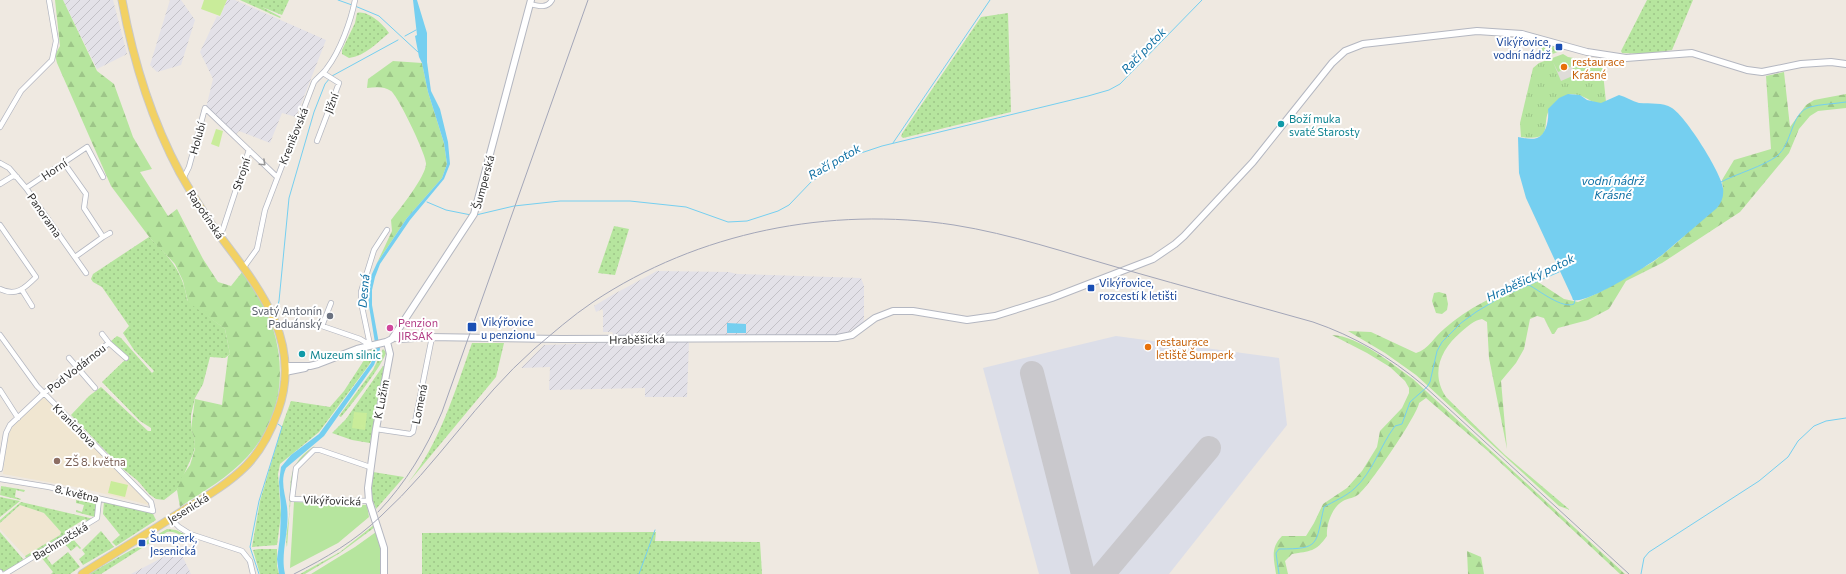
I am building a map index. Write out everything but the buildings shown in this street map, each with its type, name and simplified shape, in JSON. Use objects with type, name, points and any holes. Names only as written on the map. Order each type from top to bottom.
[{"type":"main road","name":"Rapotínská","points":[[122,0],[137,65],[151,108],[164,140],[183,179],[219,234],[262,294],[274,317],[281,339],[285,369],[281,403],[274,423]]},
{"type":"main road","name":"Jesenická","points":[[82,574],[209,495],[237,474],[261,448],[274,423]]},
{"type":"street","points":[[0,128],[21,91],[52,60],[56,41],[49,0]]},
{"type":"street","name":"Krenišovská","points":[[244,267],[258,249],[265,210],[276,176],[314,82],[328,68],[341,42],[355,0]]},
{"type":"street","points":[[530,2],[544,6],[549,4],[552,0]]},
{"type":"street","name":"Šumperská","points":[[387,341],[474,215],[530,2]]},
{"type":"street","name":"Hraběšická","points":[[285,369],[300,370],[372,345],[400,339],[432,337],[566,339],[837,338],[852,335],[875,318],[893,311],[903,311],[955,320],[984,318],[1038,303],[1153,259],[1175,244],[1253,162],[1332,63],[1345,51],[1363,44],[1461,32],[1491,32],[1522,34],[1587,52],[1626,58],[1692,53],[1748,70],[1762,72],[1800,64],[1831,62],[1846,64]]},
{"type":"street","name":"Jižní","points":[[317,141],[339,83],[323,73]]},
{"type":"street","name":"Holubí","points":[[183,179],[189,167],[205,108],[249,150]]},
{"type":"street","points":[[86,156],[81,150],[86,147],[89,148],[103,178]]},
{"type":"street","name":"Horní","points":[[26,188],[81,150]]},
{"type":"street","name":"Strojní","points":[[219,234],[223,229],[249,150],[276,176]]},
{"type":"street","points":[[64,162],[86,194],[84,208],[103,237]]},
{"type":"street","name":"Panorama","points":[[0,163],[9,168],[26,188],[86,273]]},
{"type":"street","points":[[0,184],[12,176],[17,177]]},
{"type":"street","points":[[0,226],[36,277],[22,290],[9,292],[0,289]]},
{"type":"street","points":[[372,345],[360,302],[361,292],[374,250],[387,230]]},
{"type":"street","points":[[75,257],[110,233]]},
{"type":"street","points":[[22,290],[32,306]]},
{"type":"street","points":[[322,326],[331,303]]},
{"type":"street","points":[[307,324],[322,326],[360,339],[372,345]]},
{"type":"street","points":[[102,334],[109,343],[126,358]]},
{"type":"street","name":"Kranichova","points":[[0,336],[44,394],[151,502],[153,510]]},
{"type":"street","name":"Lomená","points":[[375,431],[410,434],[413,432],[432,337]]},
{"type":"street","name":"K Lužím","points":[[375,431],[390,354],[387,341]]},
{"type":"street","name":"Pod Vodárnou","points":[[0,469],[2,446],[8,428],[44,394],[109,343]]},
{"type":"street","points":[[69,358],[94,388]]},
{"type":"street","points":[[0,390],[18,418]]},
{"type":"street","name":"Vikýřovická","points":[[375,431],[368,488],[369,501],[383,540],[385,556],[384,574]]},
{"type":"street","name":"Vikýřovická","points":[[369,501],[292,499],[296,468],[314,450],[320,450],[370,467]]},
{"type":"street","name":"8. května","points":[[0,479],[50,487],[153,510]]},
{"type":"street","name":"Bachmačská","points":[[5,574],[97,518],[99,498]]},
{"type":"street","points":[[171,519],[179,527],[190,534],[242,551],[250,561],[253,574]]},
{"type":"shaded area","points":[[63,0],[113,0],[127,54],[97,69]]},
{"type":"shaded area","points":[[170,0],[181,0],[195,20],[181,65],[157,72],[150,65]]},
{"type":"shaded area","points":[[227,0],[235,0],[326,40],[296,117],[282,113],[270,143],[239,131],[235,135],[206,108],[213,79],[200,52],[217,16],[220,17]]},
{"type":"shaded area","points":[[1553,62],[1558,72],[1572,66],[1575,75],[1561,81]]},
{"type":"shaded area","points":[[657,271],[729,272],[737,274],[861,278],[864,286],[864,320],[862,324],[848,332],[836,335],[615,337],[612,332],[603,332],[603,311],[602,309],[596,312],[594,306]]},
{"type":"shaded area","points":[[1116,336],[1279,358],[1287,425],[1169,574],[1039,574],[983,368]]},
{"type":"shaded area","points":[[689,341],[687,397],[645,397],[645,388],[549,390],[550,367],[521,368],[544,345],[603,343],[644,344]]},
{"type":"shaded area","name":"ZŠ 8. května","points":[[44,396],[150,503],[149,505],[81,488],[3,474],[6,445],[11,428]]},
{"type":"shaded area","points":[[20,505],[44,513],[61,532],[60,535],[25,556],[0,529],[0,523]]},
{"type":"shaded area","points":[[179,549],[191,574],[131,574],[154,562]]},
{"type":"green space","points":[[55,0],[63,0],[97,71],[114,84],[133,137],[152,169],[140,172],[168,216],[177,209],[203,259],[218,282],[231,286],[243,271],[257,292],[268,315],[276,339],[280,364],[279,388],[274,412],[264,435],[248,456],[233,471],[180,507],[177,490],[181,478],[190,465],[195,449],[194,437],[191,429],[195,399],[222,405],[228,356],[230,354],[225,329],[188,302],[183,281],[175,264],[150,238],[111,186],[57,63],[55,55],[60,46]]},
{"type":"green space","points":[[204,0],[227,0],[220,16],[201,9]]},
{"type":"green space","points":[[240,0],[289,0],[282,15],[262,7],[281,17],[280,18]]},
{"type":"green space","points":[[1647,0],[1693,0],[1672,50],[1645,54],[1622,53],[1621,51]]},
{"type":"green space","points":[[357,13],[371,16],[380,22],[389,33],[366,52],[349,58],[342,54],[342,50],[355,23]]},
{"type":"green space","points":[[1008,13],[1011,112],[903,138],[901,136],[903,132],[981,17]]},
{"type":"green space","points":[[1547,44],[1560,48],[1560,51],[1543,58],[1540,50]]},
{"type":"green space","points":[[1563,54],[1568,57],[1602,63],[1606,102],[1595,103],[1582,96],[1569,94],[1551,107],[1546,119],[1543,134],[1539,137],[1532,138],[1521,137],[1520,123],[1533,68],[1539,63]]},
{"type":"green space","points":[[393,61],[422,63],[428,92],[444,143],[447,164],[442,178],[407,218],[377,263],[392,231],[391,220],[406,201],[422,176],[426,163],[417,138],[395,95],[385,88],[367,88],[368,79]]},
{"type":"green space","points":[[1784,72],[1790,127],[1806,105],[1814,100],[1846,94],[1846,108],[1818,111],[1810,116],[1799,129],[1789,153],[1740,212],[1662,263],[1626,281],[1609,309],[1588,320],[1558,328],[1554,334],[1552,334],[1544,318],[1537,316],[1530,319],[1524,349],[1516,363],[1501,381],[1507,449],[1489,358],[1487,322],[1482,319],[1471,324],[1454,339],[1443,354],[1438,370],[1441,388],[1446,397],[1505,455],[1570,510],[1559,506],[1416,375],[1385,353],[1348,331],[1371,332],[1416,353],[1428,346],[1440,332],[1464,313],[1486,300],[1532,278],[1564,299],[1578,302],[1600,292],[1653,262],[1681,239],[1723,189],[1722,180],[1734,160],[1771,149],[1766,76]]},
{"type":"green space","points":[[216,129],[223,131],[219,147],[211,144]]},
{"type":"green space","points":[[614,226],[629,229],[615,275],[598,273]]},
{"type":"green space","points":[[149,237],[169,258],[179,273],[187,300],[225,329],[230,354],[225,358],[210,357],[203,384],[195,398],[191,415],[191,429],[195,447],[193,454],[177,490],[164,500],[156,499],[149,494],[138,481],[122,468],[71,415],[89,396],[101,387],[148,431],[151,431],[151,428],[140,421],[102,382],[125,360],[111,341],[117,336],[121,338],[152,373],[154,371],[134,350],[123,333],[129,326],[102,287],[93,282],[91,279],[93,274]]},
{"type":"green space","points":[[1439,292],[1446,294],[1448,304],[1447,310],[1442,314],[1436,313],[1432,301],[1434,293]]},
{"type":"green space","points":[[1332,335],[1353,340],[1364,345],[1413,379],[1625,574],[1620,574],[1489,452],[1426,398],[1419,403],[1411,421],[1383,464],[1365,488],[1357,495],[1343,501],[1336,507],[1330,517],[1327,536],[1323,541],[1312,550],[1292,554],[1285,561],[1288,574],[1276,574],[1274,549],[1278,540],[1282,536],[1306,536],[1323,504],[1347,488],[1362,471],[1377,447],[1380,431],[1402,408],[1409,393],[1409,388],[1405,381],[1390,367]]},
{"type":"green space","points":[[472,343],[504,343],[496,377],[408,483],[429,451],[438,434],[453,398]]},
{"type":"green space","points":[[372,348],[375,348],[375,354],[369,365],[319,432],[280,464],[278,474],[281,515],[277,545],[252,547],[260,501],[291,401],[330,407],[344,391]]},
{"type":"green space","points":[[383,349],[386,352],[380,365],[359,395],[341,417],[339,416],[373,370]]},
{"type":"green space","points":[[383,366],[385,366],[370,443],[352,440],[332,433],[346,419]]},
{"type":"green space","points":[[354,412],[367,413],[365,430],[352,428]]},
{"type":"green space","points":[[316,445],[302,458],[299,463],[294,480],[289,516],[290,485],[294,468],[306,452]]},
{"type":"green space","points":[[373,472],[404,477],[376,509],[370,493]]},
{"type":"green space","points":[[111,481],[128,485],[125,497],[108,493]]},
{"type":"green space","points":[[1,486],[25,490],[24,492],[16,490],[15,497],[21,499],[20,500],[0,495]]},
{"type":"green space","points":[[0,497],[20,501],[0,517]]},
{"type":"green space","points":[[76,500],[97,504],[95,517],[76,512],[76,510],[82,512],[84,505],[76,503]]},
{"type":"green space","points":[[104,501],[152,512],[156,520],[116,546],[112,542],[120,535],[103,514]]},
{"type":"green space","points":[[21,502],[94,519],[88,522],[85,519],[70,528],[65,535],[26,558],[25,556],[60,535],[61,532],[44,513],[20,505],[0,523],[0,520]]},
{"type":"green space","points":[[294,502],[367,505],[369,517],[338,543],[290,568]]},
{"type":"green space","points":[[289,516],[287,547],[286,536]]},
{"type":"green space","points":[[375,524],[375,527],[340,553],[305,574],[300,574],[340,552]]},
{"type":"green space","points":[[167,529],[176,530],[192,538],[186,538],[174,532],[167,532],[101,574],[89,574],[141,546],[146,541]]},
{"type":"green space","points":[[101,531],[114,547],[83,565],[79,559],[85,554],[82,550]]},
{"type":"green space","points":[[0,532],[23,559],[22,562],[6,572],[0,570]]},
{"type":"green space","points":[[376,532],[381,550],[382,574],[311,574],[355,547]]},
{"type":"green space","points":[[656,532],[655,541],[760,542],[762,574],[422,574],[422,533]]},
{"type":"green space","points":[[72,538],[81,548],[80,549],[77,546],[71,551],[64,543]]},
{"type":"green space","points":[[277,549],[277,566],[279,574],[260,574],[253,550]]},
{"type":"green space","points":[[1467,551],[1481,557],[1484,574],[1468,574]]},
{"type":"green space","points":[[68,552],[80,567],[70,574],[51,574],[53,572],[41,557],[47,553],[49,556],[47,558],[52,565]]},
{"type":"water","points":[[413,0],[417,0],[427,33],[427,62],[431,91],[440,109],[448,142],[450,164],[444,179],[410,220],[380,264],[375,277],[372,290],[372,305],[380,349],[374,365],[324,436],[286,468],[283,478],[288,516],[284,557],[285,574],[279,574],[277,559],[280,537],[281,508],[279,482],[281,467],[291,455],[319,434],[371,363],[376,349],[369,306],[368,290],[371,276],[377,263],[407,218],[442,178],[447,164],[444,143],[428,92],[422,63],[419,57],[415,36],[417,35]]},
{"type":"water","name":"vodní nádrž Krásné","points":[[1568,94],[1580,95],[1587,100],[1601,103],[1619,95],[1639,103],[1660,104],[1672,108],[1686,122],[1702,145],[1721,180],[1723,188],[1722,199],[1717,208],[1662,255],[1618,283],[1581,300],[1573,300],[1526,198],[1519,173],[1518,137],[1532,139],[1540,136],[1547,126],[1548,109],[1559,98]]},
{"type":"water","points":[[727,323],[746,324],[746,333],[727,333]]},
{"type":"waterway","points":[[338,0],[352,5]]},
{"type":"waterway","points":[[893,143],[990,0]]},
{"type":"waterway","name":"Račí potok","points":[[476,215],[514,206],[560,201],[630,201],[686,207],[728,222],[747,221],[778,211],[789,205],[812,181],[858,154],[882,146],[1109,90],[1120,84],[1202,0]]},
{"type":"waterway","points":[[355,6],[379,16],[418,52]]},
{"type":"waterway","points":[[405,36],[416,30]]},
{"type":"waterway","points":[[332,76],[398,40]]},
{"type":"waterway","points":[[277,309],[289,198],[314,112],[325,84],[330,78]]},
{"type":"waterway","name":"Hraběšický potok","points":[[1721,182],[1765,163],[1777,156],[1786,144],[1795,122],[1803,110],[1814,106],[1846,102]]},
{"type":"waterway","name":"Račí potok","points":[[427,202],[446,210],[471,215]]},
{"type":"waterway","name":"Hraběšický potok","points":[[1279,574],[1276,553],[1279,549],[1302,548],[1309,546],[1314,542],[1317,537],[1324,507],[1347,494],[1361,482],[1395,426],[1402,424],[1410,402],[1427,387],[1430,382],[1437,351],[1442,342],[1461,323],[1501,297],[1559,272]]},
{"type":"waterway","points":[[1529,285],[1551,299],[1563,304],[1574,304],[1575,300]]},
{"type":"waterway","points":[[1641,574],[1644,558],[1649,552],[1759,481],[1788,457],[1798,441],[1814,426],[1826,421],[1846,418]]},
{"type":"waterway","points":[[259,574],[250,547],[259,501],[282,427],[278,424]]},
{"type":"waterway","points":[[639,574],[655,530]]},
{"type":"runway","points":[[1032,373],[1083,574]]},
{"type":"runway","points":[[1103,574],[1209,448]]},
{"type":"railway","points":[[378,512],[398,489],[414,465],[442,412],[588,0]]},
{"type":"railway","points":[[294,574],[340,548],[371,525],[421,475],[475,410],[513,368],[555,331],[593,302],[634,278],[676,258],[721,242],[766,230],[813,223],[860,219],[907,220],[954,225],[997,233],[1313,322],[1343,334],[1385,356],[1423,385],[1629,574]]},
{"type":"place","name":"Vikýřovice, vodní nádrž","points":[[1559,47]]},
{"type":"place","name":"restaurace Krásné","points":[[1564,67]]},
{"type":"place","name":"Boží muka svaté Starosty","points":[[1281,124]]},
{"type":"place","name":"Vikýřovice, rozcestí k letišti","points":[[1091,288]]},
{"type":"place","name":"Svatý Antonín Paduánský","points":[[330,316]]},
{"type":"place","name":"Vikýřovice u penzionu","points":[[472,327]]},
{"type":"place","name":"Penzion JIRSÁK","points":[[390,328]]},
{"type":"place","name":"restaurace letiště Šumperk","points":[[1148,347]]},
{"type":"place","name":"Muzeum silnic","points":[[302,354]]},
{"type":"place","name":"ZŠ 8. května","points":[[57,461]]},
{"type":"place","name":"Šumperk, Jesenická","points":[[142,543]]},
{"type":"water label","name":"Desná","points":[[363,291]]}]
